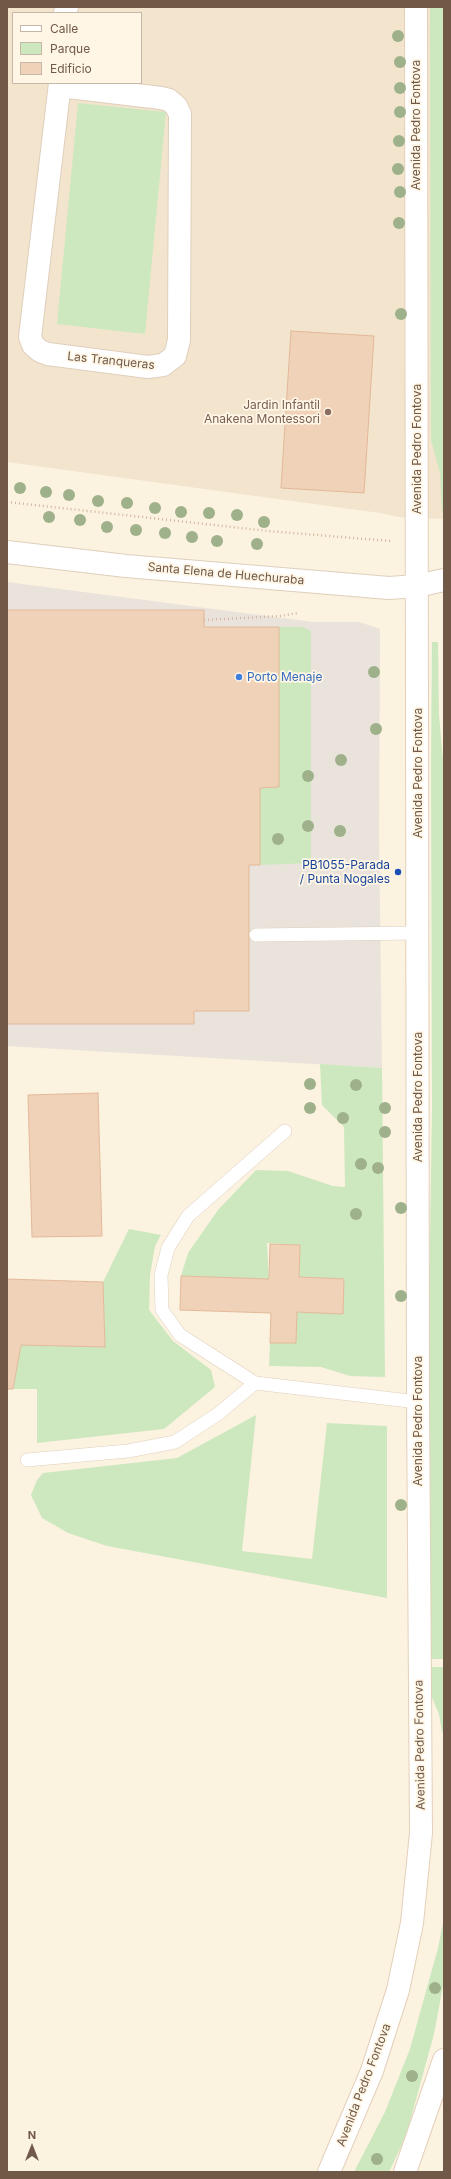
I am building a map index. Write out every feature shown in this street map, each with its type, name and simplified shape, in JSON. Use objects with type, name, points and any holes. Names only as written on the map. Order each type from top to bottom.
[{"type":"street","name":"Avenida Pedro Fontova","points":[[329,2172],[372,2071],[385,2036],[406,1957],[418,1878],[422,1779],[419,1663],[418,1402],[416,7]]},
{"type":"street","name":"Las Tranqueras","points":[[60,84],[169,100],[176,106],[180,114],[179,340],[175,356],[163,365],[148,367],[48,354],[40,351],[33,345],[30,337],[60,84]]},
{"type":"street","name":"Santa Elena de Huechuraba","points":[[7,552],[126,566],[376,587],[417,586],[444,580]]},
{"type":"street","points":[[405,2172],[443,2066]]},
{"type":"lane","points":[[256,936],[418,934]]},
{"type":"lane","points":[[285,1131],[188,1216],[168,1248],[160,1275],[162,1310],[180,1335],[255,1383],[418,1402]]},
{"type":"lane","points":[[27,1460],[128,1451],[175,1442],[218,1414],[255,1383]]},
{"type":"path","points":[[7,502],[268,530],[391,541]]},
{"type":"path","points":[[204,620],[280,616],[298,613]]},
{"type":"shaded area","points":[[7,7],[444,7],[444,519],[399,517],[380,513],[7,462]]},
{"type":"shaded area","points":[[7,582],[313,622],[359,622],[380,629],[379,833],[382,1068],[7,1046]]},
{"type":"green space","points":[[430,7],[444,7],[444,512],[442,511],[440,473],[431,440]]},
{"type":"green space","points":[[78,103],[166,112],[145,334],[57,324]]},
{"type":"green space","points":[[279,627],[303,627],[311,631],[311,863],[260,865],[260,788],[279,787]]},
{"type":"green space","points":[[432,642],[438,642],[439,715],[444,772],[444,1659],[428,1659],[427,1439],[432,1107]]},
{"type":"green space","points":[[320,1064],[382,1068],[385,1377],[350,1376],[321,1367],[269,1366],[270,1343],[296,1343],[297,1312],[343,1313],[344,1279],[299,1277],[300,1245],[267,1243],[269,1279],[181,1276],[188,1253],[218,1210],[256,1170],[288,1171],[333,1186],[345,1187],[344,1127],[322,1105]]},
{"type":"green space","points":[[129,1229],[161,1235],[155,1246],[150,1275],[149,1310],[173,1341],[211,1370],[215,1387],[164,1429],[37,1443],[37,1389],[13,1389],[21,1345],[105,1347],[103,1282]]},
{"type":"green space","points":[[256,1415],[242,1551],[312,1559],[327,1423],[387,1426],[387,1598],[107,1546],[68,1533],[42,1518],[31,1495],[37,1480],[43,1473],[177,1458]]},
{"type":"green space","points":[[429,1667],[444,1667],[444,1732],[442,1732],[439,1714],[430,1693]]},
{"type":"green space","points":[[444,1918],[443,1986],[434,2034],[406,2136],[389,2172],[354,2172],[385,2112],[410,2049],[438,1948]]},
{"type":"building","name":"Jardin Infantil Anakena Montessori","points":[[291,331],[374,336],[364,493],[281,488]]},
{"type":"building","points":[[7,610],[204,610],[204,627],[279,627],[279,787],[260,788],[260,865],[249,865],[249,1011],[194,1011],[194,1024],[7,1024]]},
{"type":"building","points":[[98,1093],[102,1236],[32,1237],[28,1095]]},
{"type":"building","points":[[270,1244],[300,1245],[299,1277],[344,1279],[343,1314],[297,1312],[296,1343],[270,1343],[271,1313],[180,1310],[181,1276],[269,1279]]},
{"type":"building","points":[[7,1279],[103,1282],[105,1347],[21,1345],[13,1389],[7,1389]]},
{"type":"place","name":"Jardin Infantil Anakena Montessori","points":[[328,412]]},
{"type":"place","name":"Porto Menaje","points":[[239,677]]},
{"type":"place","name":"PB1055-Parada / Punta Nogales","points":[[398,872]]}]
